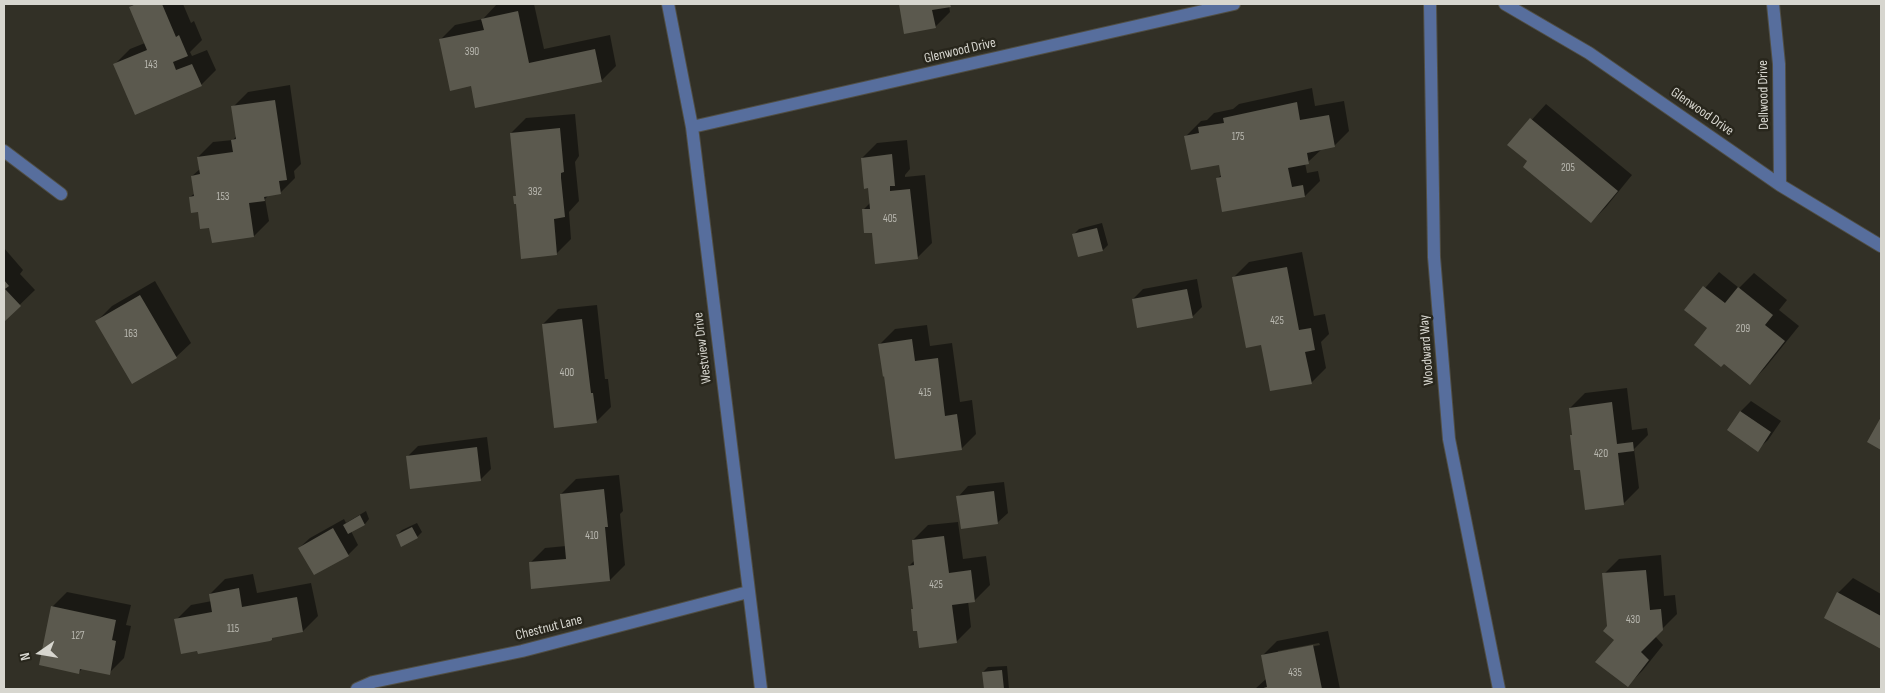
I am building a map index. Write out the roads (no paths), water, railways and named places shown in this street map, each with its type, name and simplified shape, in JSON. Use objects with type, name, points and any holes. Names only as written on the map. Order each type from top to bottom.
[{"type":"street","name":"Westview Drive","points":[[668,4],[692,127],[761,689]]},
{"type":"street","name":"Glenwood Drive","points":[[692,127],[1234,4]]},
{"type":"street","name":"Woodward Way","points":[[1430,4],[1434,257],[1449,439],[1499,689]]},
{"type":"street","name":"Glenwood Drive","points":[[1505,4],[1589,52],[1780,185],[1881,246]]},
{"type":"street","name":"Dellwood Drive","points":[[1773,4],[1779,64],[1780,185]]},
{"type":"street","points":[[4,151],[61,194]]},
{"type":"street","name":"Chestnut Lane","points":[[357,689],[373,682],[522,651],[748,592]]}]
